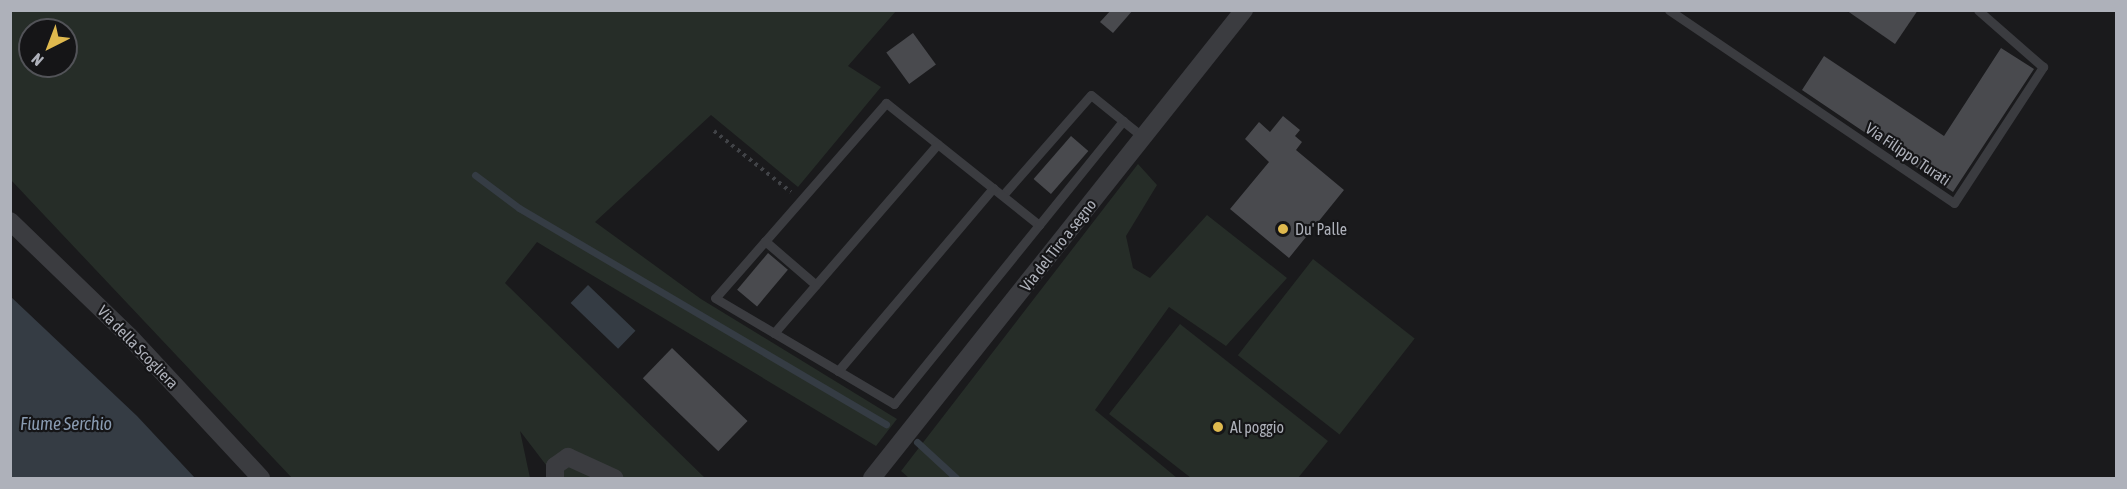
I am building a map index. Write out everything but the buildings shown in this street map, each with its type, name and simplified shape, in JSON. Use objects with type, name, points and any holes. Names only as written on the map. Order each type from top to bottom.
[{"type":"street","name":"Via del Tiro a segno","points":[[872,478],[1244,10]]},
{"type":"street","name":"Via della Scogliera","points":[[10,221],[129,336],[261,478]]},
{"type":"street","points":[[555,478],[555,466],[568,457],[614,478]]},
{"type":"lane","name":"Via Filippo Turati","points":[[1670,10],[1954,203],[2043,67],[1978,10]]},
{"type":"lane","points":[[1003,195],[1091,95],[1143,138]]},
{"type":"lane","points":[[1039,225],[886,103],[716,298],[894,404],[1039,225],[1123,121]]},
{"type":"lane","points":[[774,333],[938,144]]},
{"type":"lane","points":[[838,371],[993,188]]},
{"type":"lane","points":[[765,241],[816,285]]},
{"type":"path","points":[[714,131],[801,200]]},
{"type":"shaded area","points":[[11,11],[896,11],[848,66],[881,87],[798,187],[711,115],[595,222],[701,299],[897,419],[876,446],[537,242],[505,283],[705,478],[556,478],[520,431],[530,478],[292,478],[11,180]]},
{"type":"shaded area","points":[[1138,164],[1157,185],[1126,236],[1133,268],[1150,278],[1207,215],[1287,278],[1226,346],[1169,307],[1095,410],[1177,478],[909,478],[901,471]]},
{"type":"shaded area","points":[[1313,259],[1415,338],[1340,435],[1238,355]]},
{"type":"shaded area","points":[[1180,324],[1328,441],[1298,478],[1191,478],[1109,414]]},
{"type":"water","points":[[588,285],[635,331],[618,349],[571,303]]},
{"type":"water","name":"Fiume Serchio","points":[[10,296],[137,416],[195,478],[11,478]]},
{"type":"waterway","points":[[475,175],[519,208],[886,424]]},
{"type":"waterway","points":[[917,442],[956,478]]},
{"type":"place","name":"Du' Palle","points":[[1283,229]]},
{"type":"place","name":"Al poggio","points":[[1218,427]]}]
